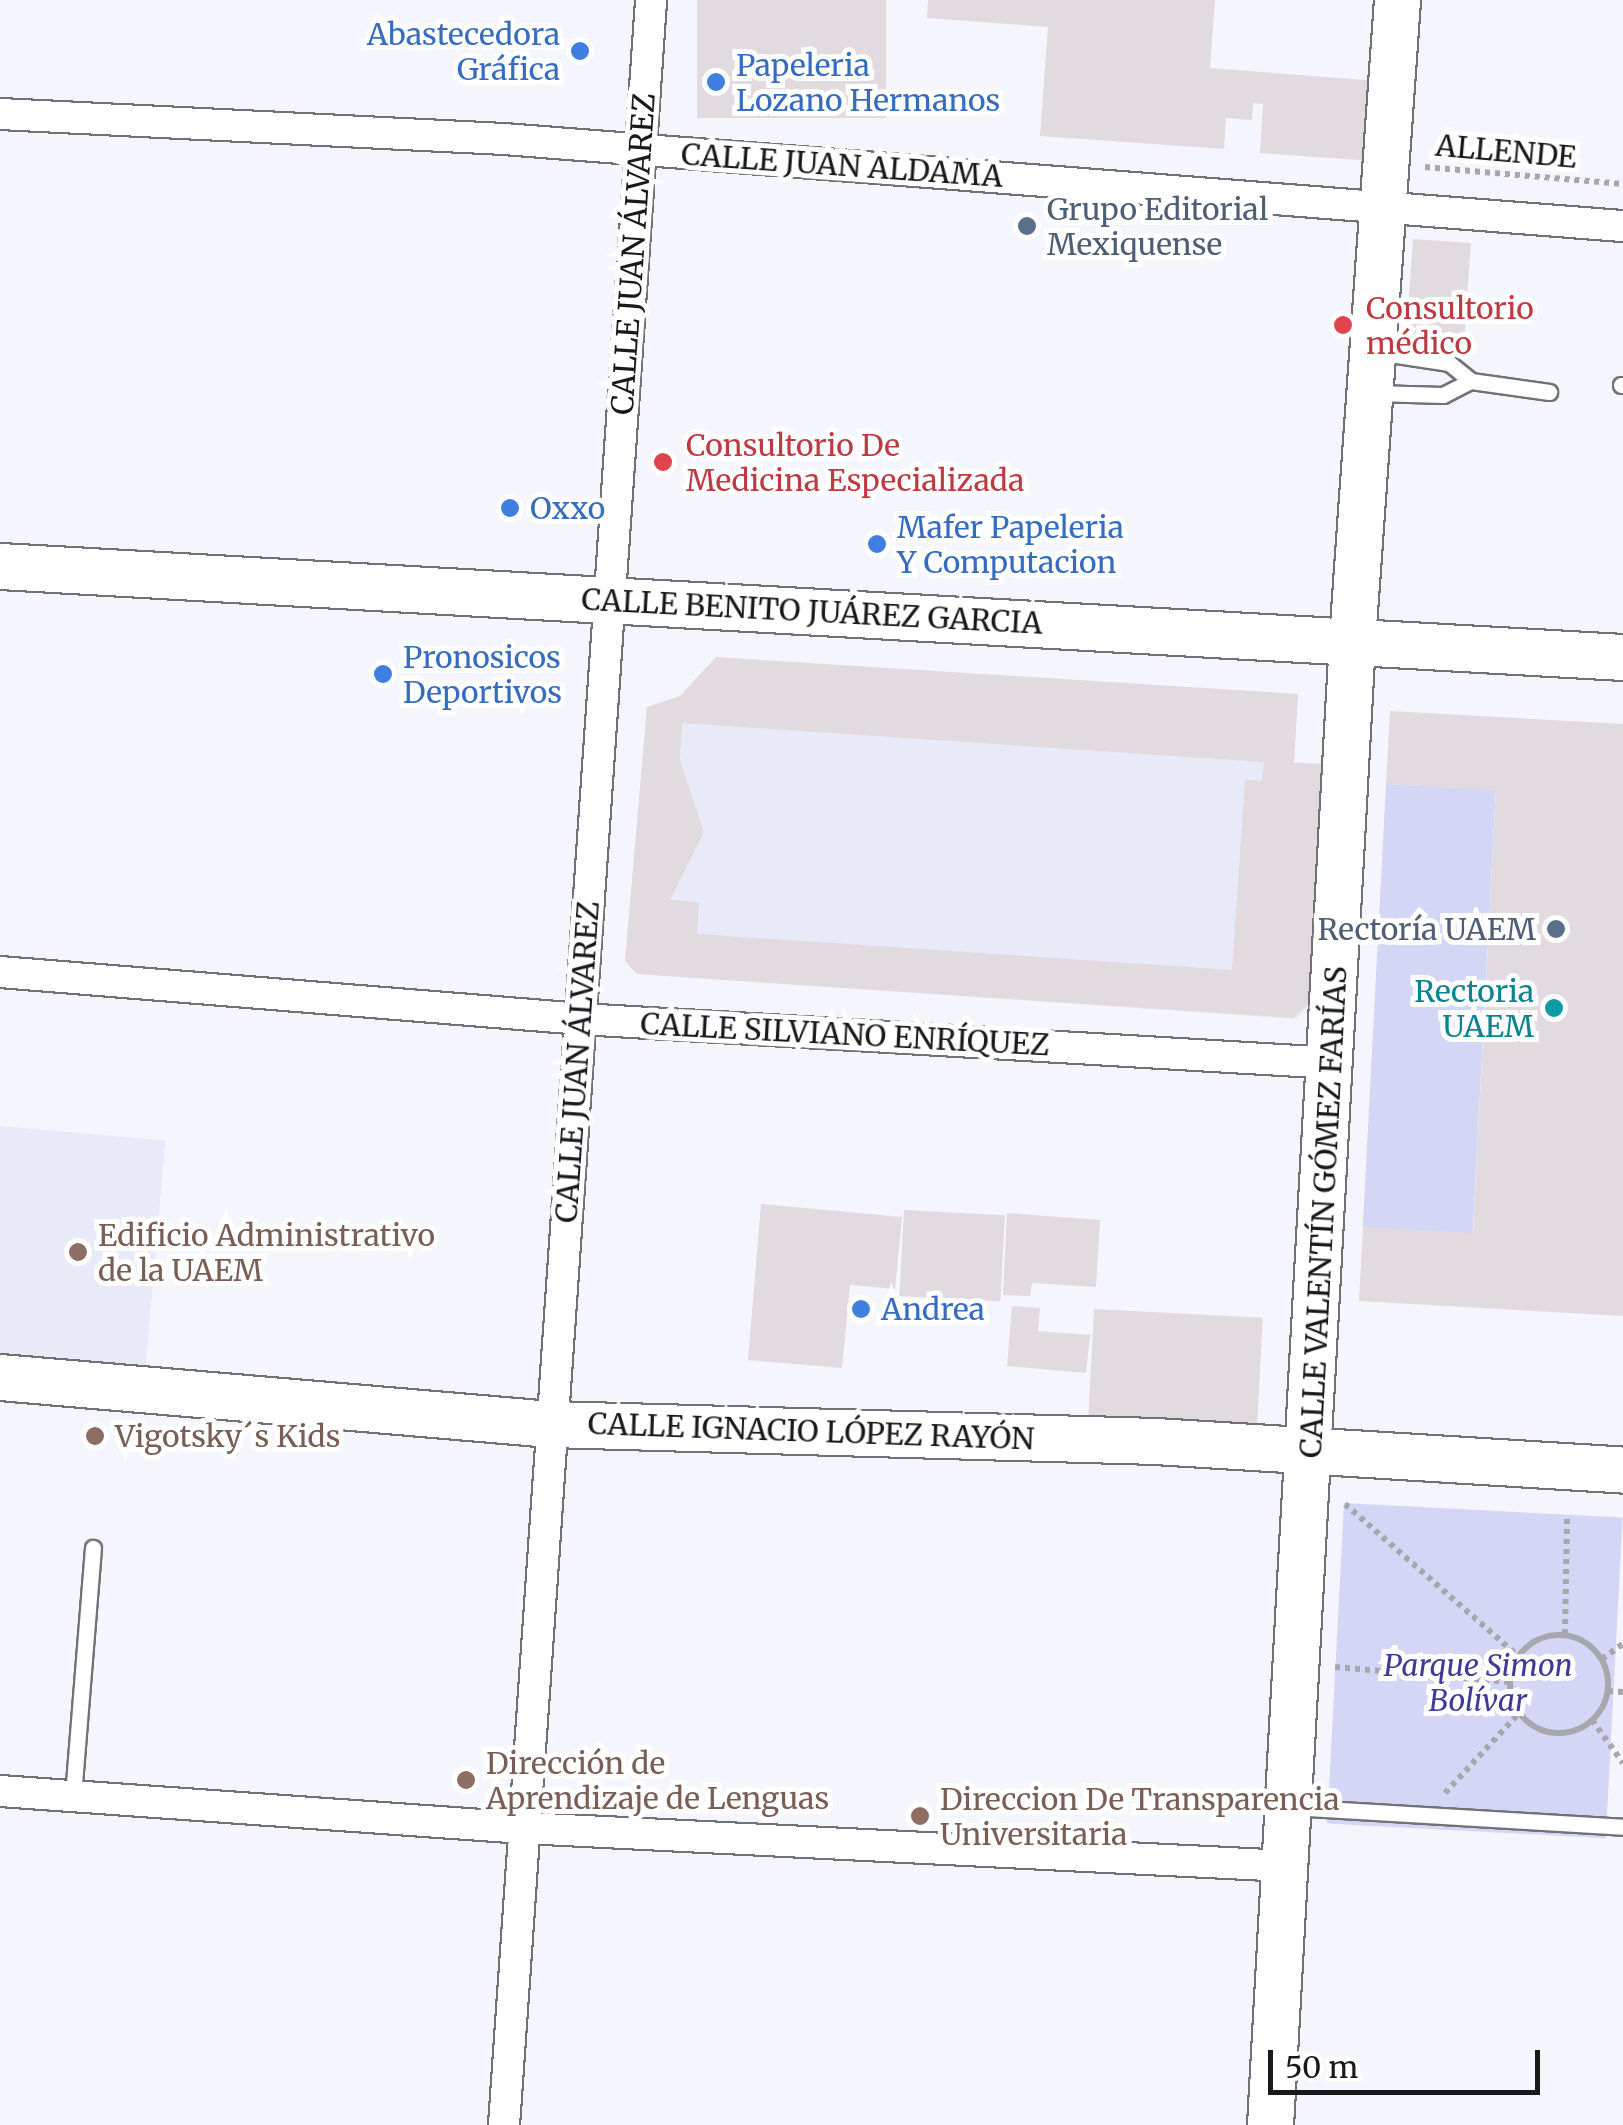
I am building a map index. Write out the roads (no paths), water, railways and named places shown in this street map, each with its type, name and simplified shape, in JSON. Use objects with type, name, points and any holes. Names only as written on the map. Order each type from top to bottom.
[{"type":"main road","name":"CALLE VALENTÍN GÓMEZ FARÍAS","points":[[1270,2125],[1332,1062],[1352,640],[1397,0]]},
{"type":"main road","name":"CALLE BENITO JUÁREZ GARCIA","points":[[0,566],[1623,657]]},
{"type":"main road","name":"CALLE IGNACIO LÓPEZ RAYÓN","points":[[0,1377],[550,1424],[1309,1452],[1623,1470]]},
{"type":"street","name":"CALLE JUAN ÁLVAREZ","points":[[504,2125],[651,0]]},
{"type":"street","name":"CALLE JUAN ALDAMA","points":[[0,114],[640,150],[1623,226]]},
{"type":"street","name":"CALLE SILVIANO ENRÍQUEZ","points":[[0,972],[580,1019],[1332,1062]]},
{"type":"street","points":[[0,1791],[524,1828],[1286,1866]]},
{"type":"lane","points":[[1372,372],[1449,363],[1471,381],[1548,392]]},
{"type":"lane","points":[[1372,372],[1443,394],[1471,381]]},
{"type":"lane","points":[[73,1796],[94,1548]]},
{"type":"lane","points":[[1290,1807],[1623,1827]]},
{"type":"place","name":"Abastecedora Gráfica","points":[[580,51]]},
{"type":"place","name":"Papeleria Lozano Hermanos","points":[[716,82]]},
{"type":"place","name":"Grupo Editorial Mexiquense","points":[[1027,226]]},
{"type":"place","name":"Consultorio médico","points":[[1343,325]]},
{"type":"place","name":"Consultorio De Medicina Especializada","points":[[663,462]]},
{"type":"place","name":"Oxxo","points":[[510,508]]},
{"type":"place","name":"Mafer Papeleria Y Computacion","points":[[877,544]]},
{"type":"place","name":"Pronosicos Deportivos","points":[[383,674]]},
{"type":"place","name":"Rectoría UAEM","points":[[1556,929]]},
{"type":"place","name":"Rectoria UAEM","points":[[1554,1008]]},
{"type":"place","name":"Edificio Administrativo de la UAEM","points":[[78,1252]]},
{"type":"place","name":"Andrea","points":[[861,1309]]},
{"type":"place","name":"Vigotsky´s Kids","points":[[95,1436]]},
{"type":"place","name":"Dirección de Aprendizaje de Lenguas","points":[[466,1780]]},
{"type":"place","name":"Direccion De Transparencia Universitaria","points":[[920,1816]]},
{"type":"park label","name":"Parque Simon Bolívar","points":[[1478,1682]]}]
